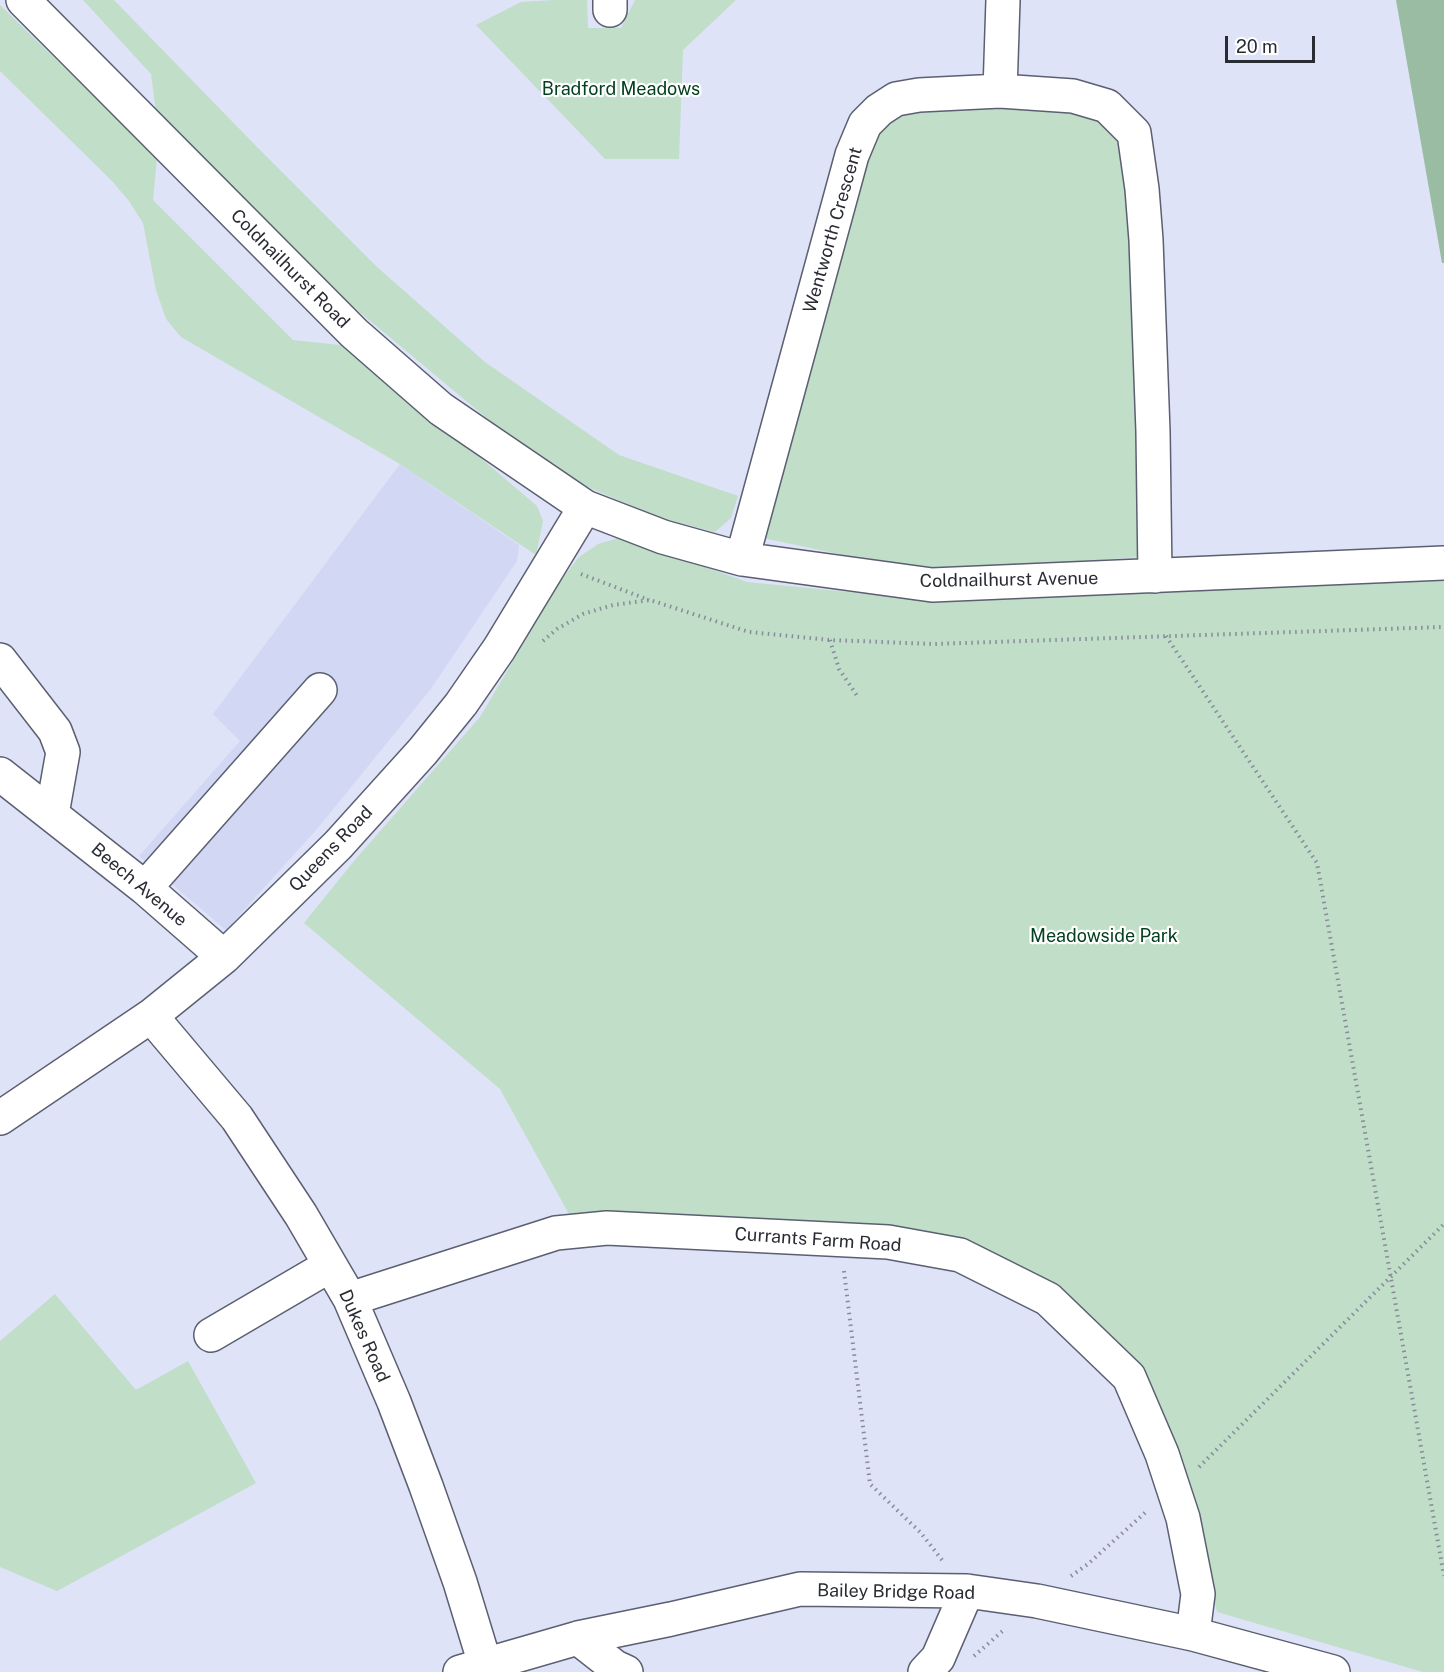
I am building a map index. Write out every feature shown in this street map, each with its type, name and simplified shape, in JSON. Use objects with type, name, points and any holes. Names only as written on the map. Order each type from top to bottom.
[{"type":"street","name":"Coldnailhurst Road","points":[[23,0],[354,333],[441,409],[585,507]]},
{"type":"street","points":[[1000,91],[1002,0]]},
{"type":"street","name":"Wentworth Crescent","points":[[742,559],[852,155],[865,124],[879,110],[896,99],[919,95],[1000,91],[1072,96],[1107,106],[1134,133],[1146,240],[1153,432],[1155,576]]},
{"type":"street","name":"Coldnailhurst Avenue","points":[[585,507],[663,537],[742,559],[932,585],[1444,563]]},
{"type":"street","name":"Queens Road","points":[[0,1118],[151,1016],[224,957],[338,845],[423,751],[461,704],[493,658],[585,507]]},
{"type":"street","points":[[0,660],[55,731],[63,752],[52,814]]},
{"type":"street","points":[[145,888],[320,690]]},
{"type":"street","name":"Beech Avenue","points":[[0,774],[145,888],[224,957]]},
{"type":"street","name":"Dukes Road","points":[[151,1016],[237,1119],[301,1215],[350,1299],[394,1402],[460,1582],[472,1668]]},
{"type":"street","name":"Currants Farm Road","points":[[350,1299],[556,1233],[607,1228],[840,1238],[888,1242],[960,1255],[1048,1299],[1129,1377],[1162,1454],[1183,1518],[1198,1594],[1193,1634]]},
{"type":"street","points":[[211,1335],[329,1266]]},
{"type":"street","name":"Bailey Bridge Road","points":[[472,1668],[578,1638],[800,1589],[967,1591],[1037,1601],[1193,1634],[1333,1672]]},
{"type":"street","points":[[925,1672],[938,1658],[967,1591]]},
{"type":"street","points":[[578,1638],[615,1667],[626,1672]]},
{"type":"path","points":[[551,563],[650,600],[749,632],[830,640],[934,644],[1444,627]]},
{"type":"path","points":[[540,643],[557,629],[583,614],[613,605],[650,600]]},
{"type":"path","points":[[1166,636],[1317,863],[1444,1576]]},
{"type":"path","points":[[830,640],[839,669],[858,697]]},
{"type":"path","points":[[974,1656],[1037,1601],[1088,1564],[1203,1464],[1444,1224]]},
{"type":"path","points":[[840,1238],[870,1484],[921,1533],[967,1591]]},
{"type":"shaded area","points":[[400,464],[519,545],[517,561],[430,690],[317,829],[226,930],[139,856],[240,741],[213,714]]},
{"type":"green space","points":[[83,0],[114,0],[377,267],[485,362],[619,455],[738,496],[731,518],[715,532],[660,518],[581,484],[495,425],[320,279],[156,112],[151,74]]},
{"type":"green space","name":"Bradford Meadows","points":[[587,0],[588,28],[621,28],[635,0],[736,0],[683,50],[679,159],[605,159],[476,25],[521,2]]},
{"type":"green space","points":[[1396,0],[1444,0],[1444,263],[1442,263]]},
{"type":"green space","points":[[0,5],[157,158],[153,200],[293,340],[349,346],[537,506],[543,521],[536,555],[400,464],[181,337],[166,319],[156,290],[143,223],[129,201],[112,181],[0,71]]},
{"type":"green space","points":[[921,108],[1070,108],[1110,125],[1132,174],[1138,557],[929,573],[763,538],[858,157],[894,113]]},
{"type":"green space","name":"Meadowside Park","points":[[622,537],[747,582],[930,600],[1155,593],[1444,579],[1444,1672],[1423,1672],[1217,1612],[1195,1513],[1136,1371],[960,1245],[570,1216],[500,1089],[304,923],[354,861],[480,717],[559,583],[579,557],[598,544]]},
{"type":"green space","points":[[55,1294],[136,1390],[188,1361],[256,1483],[57,1591],[0,1567],[0,1341]]}]
